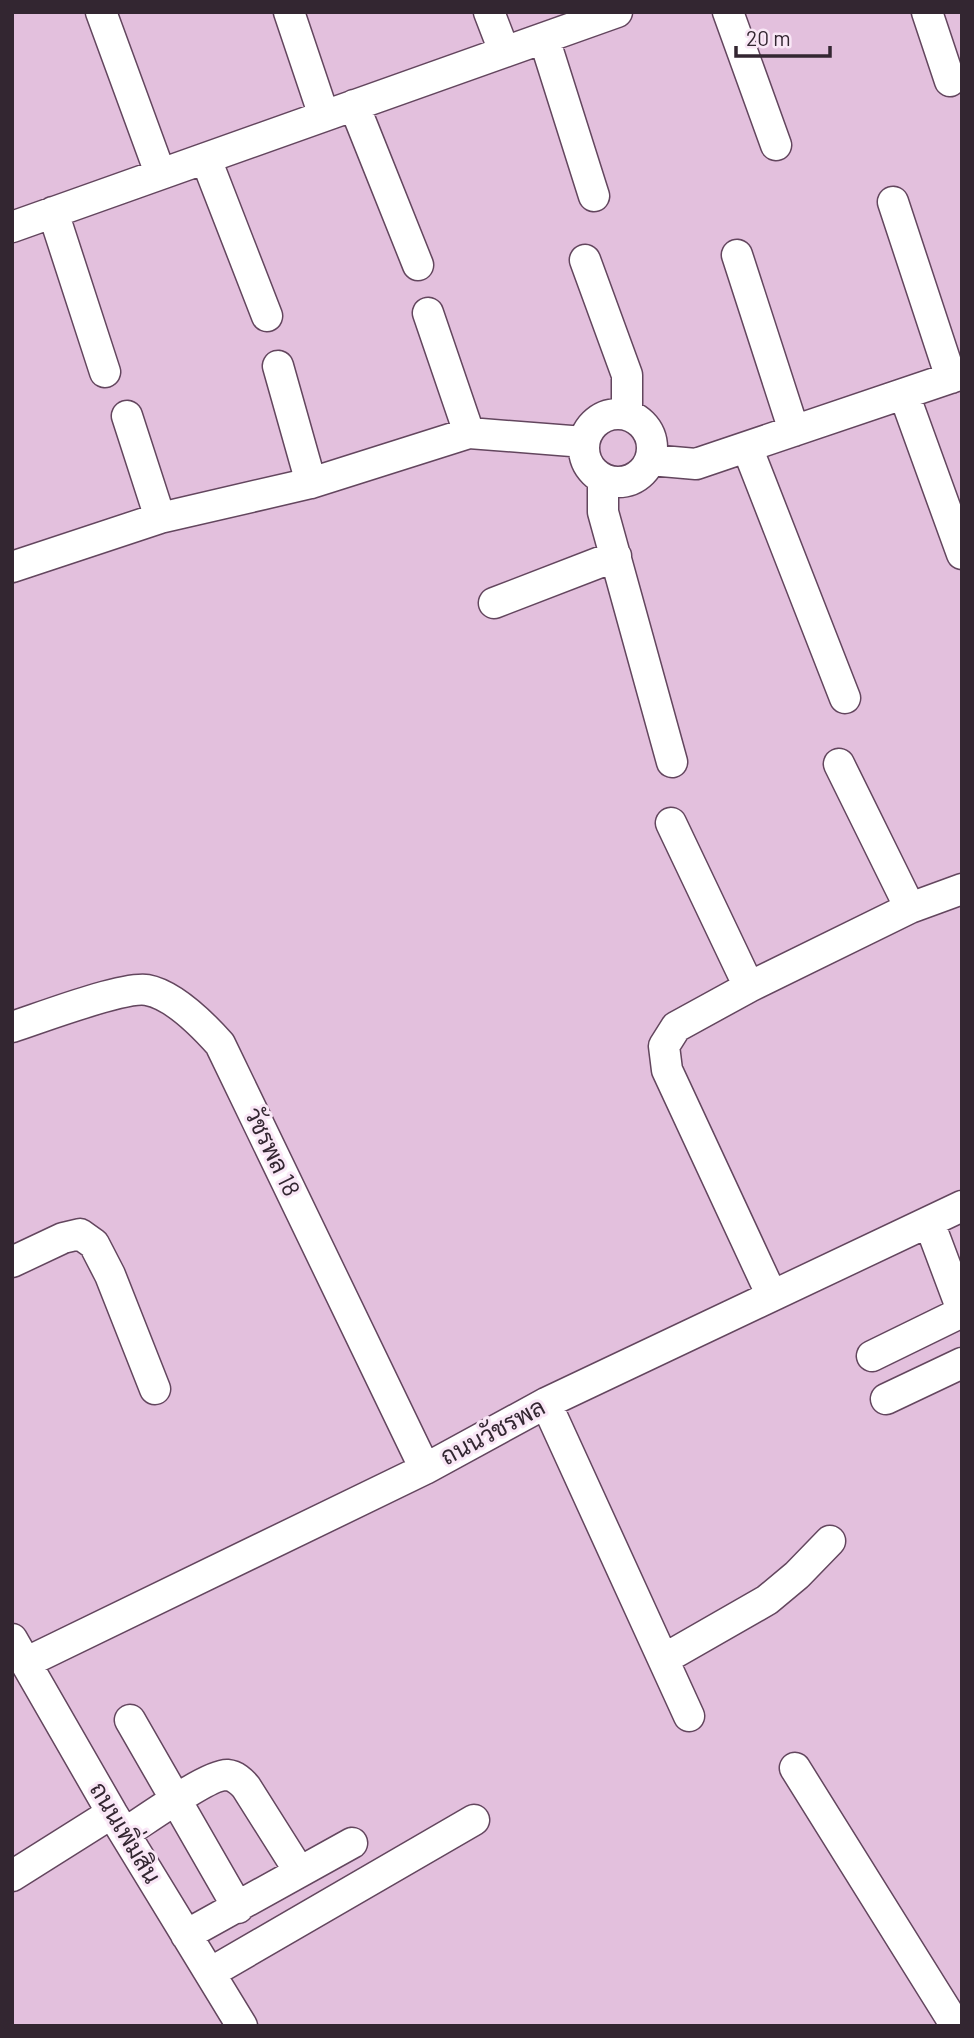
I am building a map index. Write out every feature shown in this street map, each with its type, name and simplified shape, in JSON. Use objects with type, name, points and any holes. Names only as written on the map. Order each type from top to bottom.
[{"type":"street","points":[[101,12],[160,173]]},
{"type":"street","points":[[289,12],[324,116]]},
{"type":"street","points":[[489,12],[504,51]]},
{"type":"street","points":[[12,227],[617,12]]},
{"type":"street","points":[[728,12],[776,145]]},
{"type":"street","points":[[927,12],[950,81]]},
{"type":"street","points":[[544,38],[594,196]]},
{"type":"street","points":[[354,106],[418,265]]},
{"type":"street","points":[[206,159],[267,316]]},
{"type":"street","points":[[650,460],[696,464],[956,376],[894,202]]},
{"type":"street","points":[[53,212],[105,372]]},
{"type":"street","points":[[737,255],[794,430]]},
{"type":"street","points":[[585,260],[627,375],[626,415]]},
{"type":"street","points":[[428,313],[469,433]]},
{"type":"street","points":[[278,366],[311,482]]},
{"type":"street","points":[[904,394],[962,554]]},
{"type":"street","points":[[626,415],[645,427],[652,449],[650,460],[645,470],[636,478],[614,483],[603,480],[587,464],[583,453],[584,442],[587,431],[604,416],[626,415]]},
{"type":"street","points":[[127,416],[160,518]]},
{"type":"street","points":[[14,562],[160,518],[311,482],[469,433],[584,442]]},
{"type":"street","points":[[747,447],[845,698]]},
{"type":"street","points":[[603,480],[603,512],[673,762]]},
{"type":"street","points":[[494,603],[616,556]]},
{"type":"street","points":[[839,764],[910,908]]},
{"type":"street","points":[[671,823],[749,987]]},
{"type":"street","points":[[772,1296],[667,1070],[664,1046],[676,1027],[749,987],[910,908],[962,889]]},
{"type":"street","name":"วัชรพล 18","points":[[12,1027],[122,992],[147,990],[173,1001],[212,1034],[232,1068],[425,1469]]},
{"type":"street","name":"ถนนวัชรพล","points":[[20,1651],[425,1469],[546,1403],[962,1206]]},
{"type":"street","points":[[872,1356],[962,1311],[929,1222]]},
{"type":"street","points":[[12,1262],[64,1238],[80,1234],[94,1244],[110,1275],[155,1389]]},
{"type":"street","points":[[886,1399],[962,1363]]},
{"type":"street","points":[[546,1403],[690,1716]]},
{"type":"street","points":[[664,1658],[767,1600],[797,1575],[830,1541]]},
{"type":"street","name":"ถนนเพิ่มสิน","points":[[20,1651],[119,1823],[242,2026]]},
{"type":"street","points":[[130,1720],[238,1908]]},
{"type":"street","points":[[795,1768],[956,2026],[962,2022]]},
{"type":"street","points":[[12,1876],[119,1823],[227,1775],[237,1778],[246,1787],[299,1871]]},
{"type":"street","points":[[210,1973],[474,1820]]},
{"type":"street","points":[[186,1935],[352,1843]]}]
